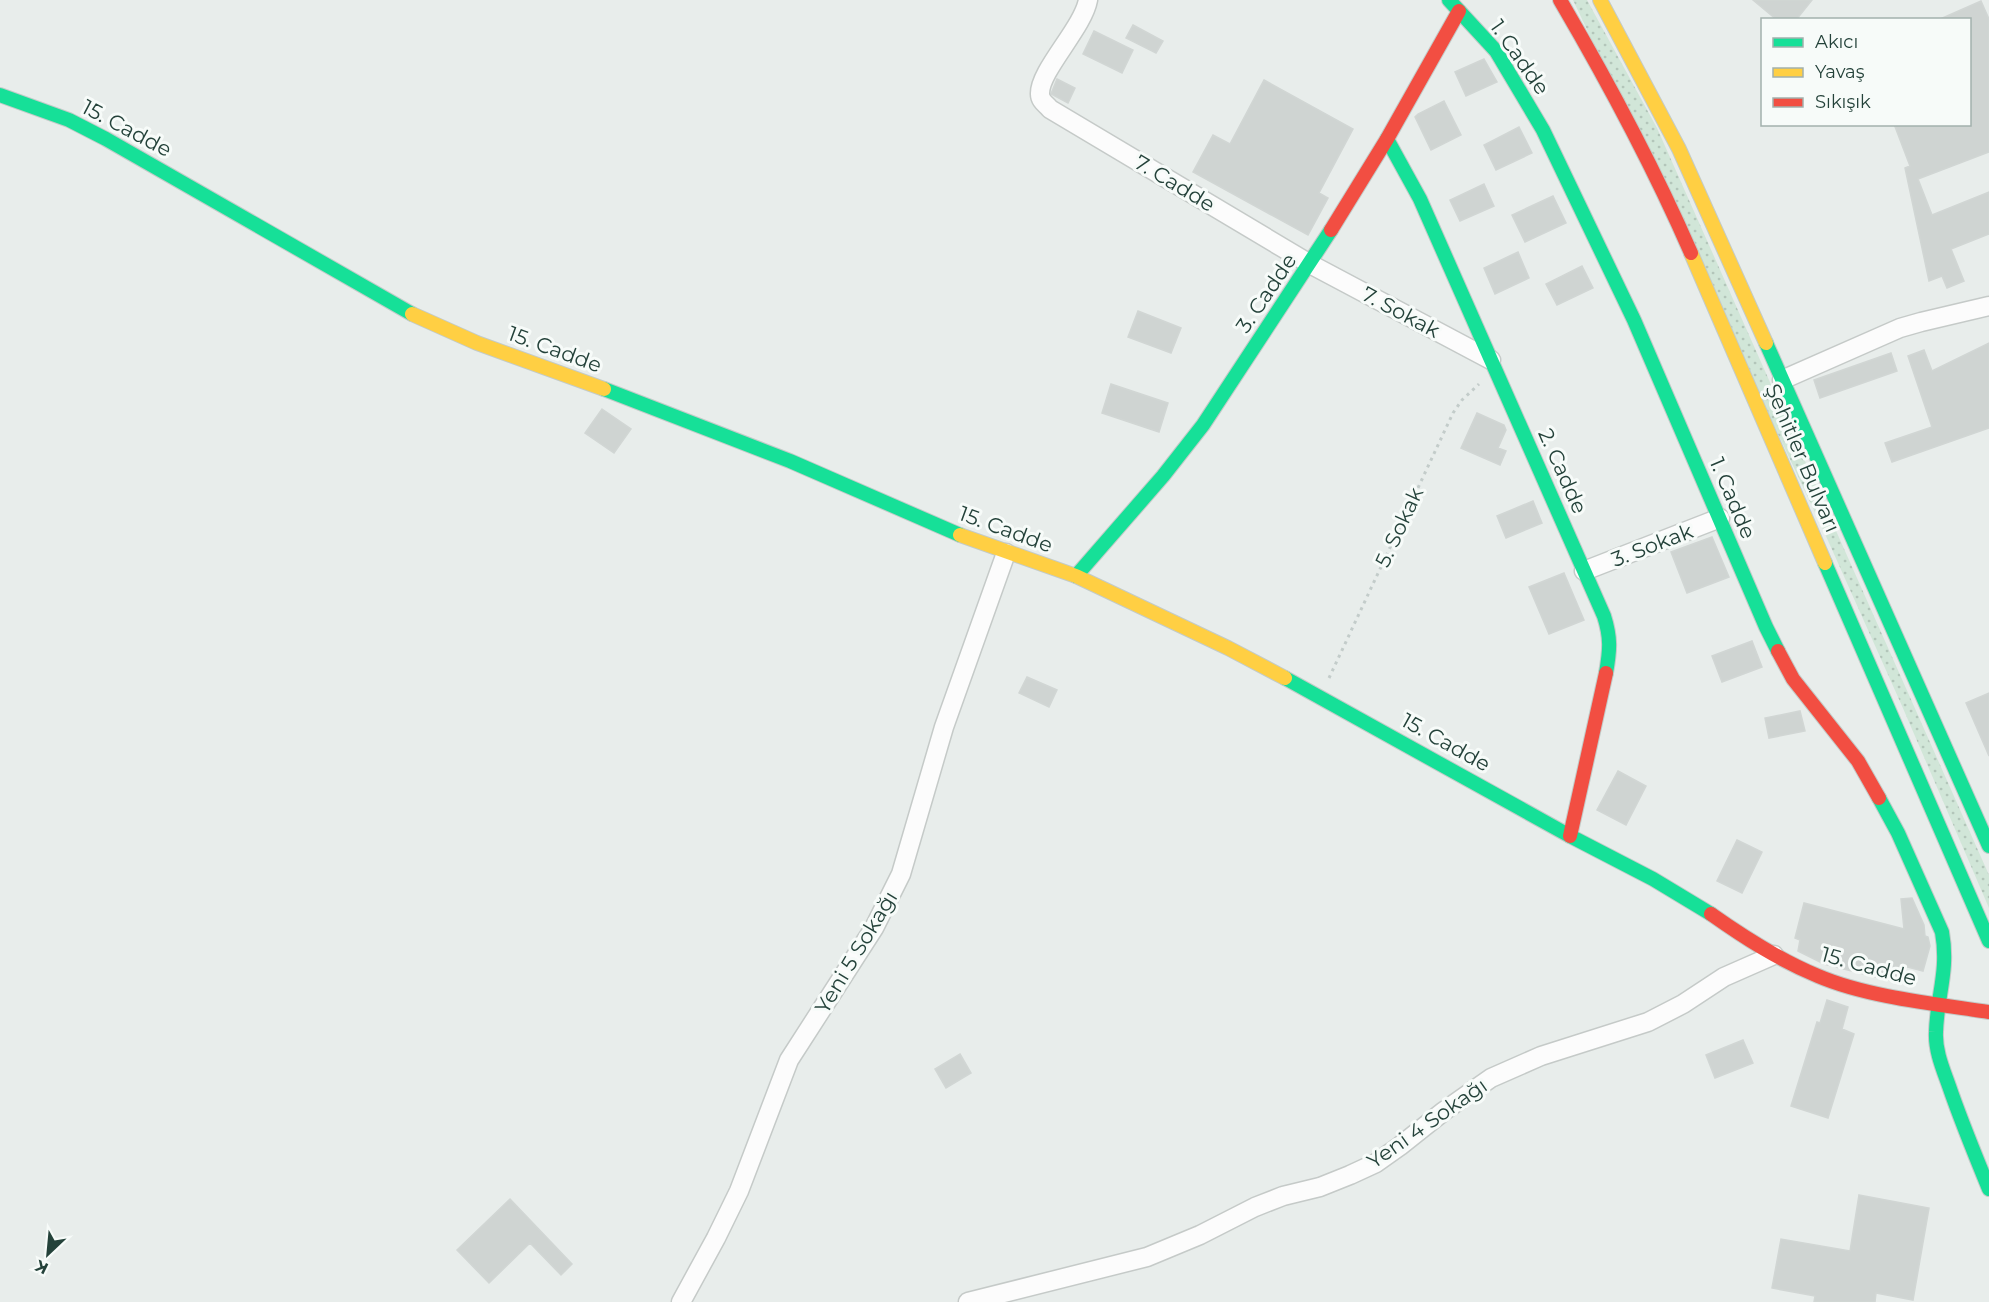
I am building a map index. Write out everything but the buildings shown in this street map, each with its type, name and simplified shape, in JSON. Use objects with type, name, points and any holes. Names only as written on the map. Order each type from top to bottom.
[{"type":"street","name":"7. Cadde","points":[[1088,0],[1076,28],[1047,74],[1039,92],[1041,100],[1050,109],[1310,264]]},
{"type":"street","name":"1. Cadde","points":[[1449,0],[1502,61],[1543,130],[1634,320],[1780,657],[1802,692],[1858,761],[1914,865],[1942,932],[1945,949],[1945,971],[1936,1033],[1938,1053],[1961,1121],[1989,1190]]},
{"type":"street","name":"Şehitler Bulvarı","points":[[1560,0],[1599,66],[1675,217],[1989,941]]},
{"type":"street","name":"Şehitler Bulvarı","points":[[1600,0],[1679,149],[1989,846]]},
{"type":"street","name":"3. Cadde","points":[[1076,576],[1163,477],[1203,425],[1310,264],[1387,139],[1459,11]]},
{"type":"street","name":"15. Cadde","points":[[0,95],[69,120],[106,139],[405,311],[477,343],[626,397],[790,461],[914,516],[1006,553],[1076,576],[1208,638],[1321,696],[1570,836],[1653,879],[1774,955],[1819,977],[1844,985],[1940,1005],[1989,1012]]},
{"type":"street","name":"2. Cadde","points":[[1387,139],[1420,199],[1610,634],[1610,650],[1598,719],[1570,836]]},
{"type":"street","name":"7. Sokak","points":[[1310,264],[1494,367]]},
{"type":"street","points":[[1782,380],[1900,328],[1989,306]]},
{"type":"street","name":"3. Sokak","points":[[1584,571],[1720,518]]},
{"type":"street","name":"Yeni 5 Sokağı","points":[[681,1302],[739,1191],[789,1060],[850,967],[901,874],[947,716],[1006,553]]},
{"type":"street","name":"Yeni 4 Sokağı","points":[[968,1302],[1147,1257],[1184,1242],[1255,1207],[1350,1175],[1384,1157],[1469,1092],[1491,1078],[1541,1056],[1648,1022],[1683,1004],[1724,976],[1774,955]]},
{"type":"path","name":"5. Sokak","points":[[1321,696],[1453,413],[1494,367]]},
{"type":"green space","points":[[1573,0],[1587,0],[1657,128],[1989,875],[1989,908],[1821,525]]},
{"type":"traffic: fast","points":[[1449,0],[1496,51],[1543,130],[1634,320],[1778,651]]},
{"type":"traffic: fast","points":[[0,95],[69,120],[106,139],[412,314]]},
{"type":"traffic: fast","points":[[1387,139],[1420,199],[1604,616],[1609,644],[1606,673]]},
{"type":"traffic: fast","points":[[1076,576],[1163,476],[1203,425],[1331,230]]},
{"type":"traffic: fast","points":[[1766,343],[1989,846]]},
{"type":"traffic: fast","points":[[604,389],[790,461],[960,535]]},
{"type":"traffic: fast","points":[[1825,563],[1989,941]]},
{"type":"traffic: fast","points":[[1285,678],[1570,836],[1653,879],[1711,914]]},
{"type":"traffic: fast","points":[[1879,798],[1898,833],[1942,932],[1944,959],[1937,1019],[1937,1046],[1968,1138],[1989,1189]]},
{"type":"traffic: slow","points":[[1600,0],[1679,149],[1766,343]]},
{"type":"traffic: slow","points":[[1691,253],[1825,563]]},
{"type":"traffic: slow","points":[[412,314],[477,343],[604,389]]},
{"type":"traffic: slow","points":[[960,535],[1076,576],[1228,648],[1285,678]]},
{"type":"traffic: jam","points":[[1560,0],[1629,125],[1691,253]]},
{"type":"traffic: jam","points":[[1331,230],[1387,139],[1459,11]]},
{"type":"traffic: jam","points":[[1778,651],[1793,679],[1858,761],[1879,798]]},
{"type":"traffic: jam","points":[[1570,836],[1606,673]]},
{"type":"traffic: jam","points":[[1711,914],[1776,956],[1837,983],[1902,999],[1989,1012]]}]
